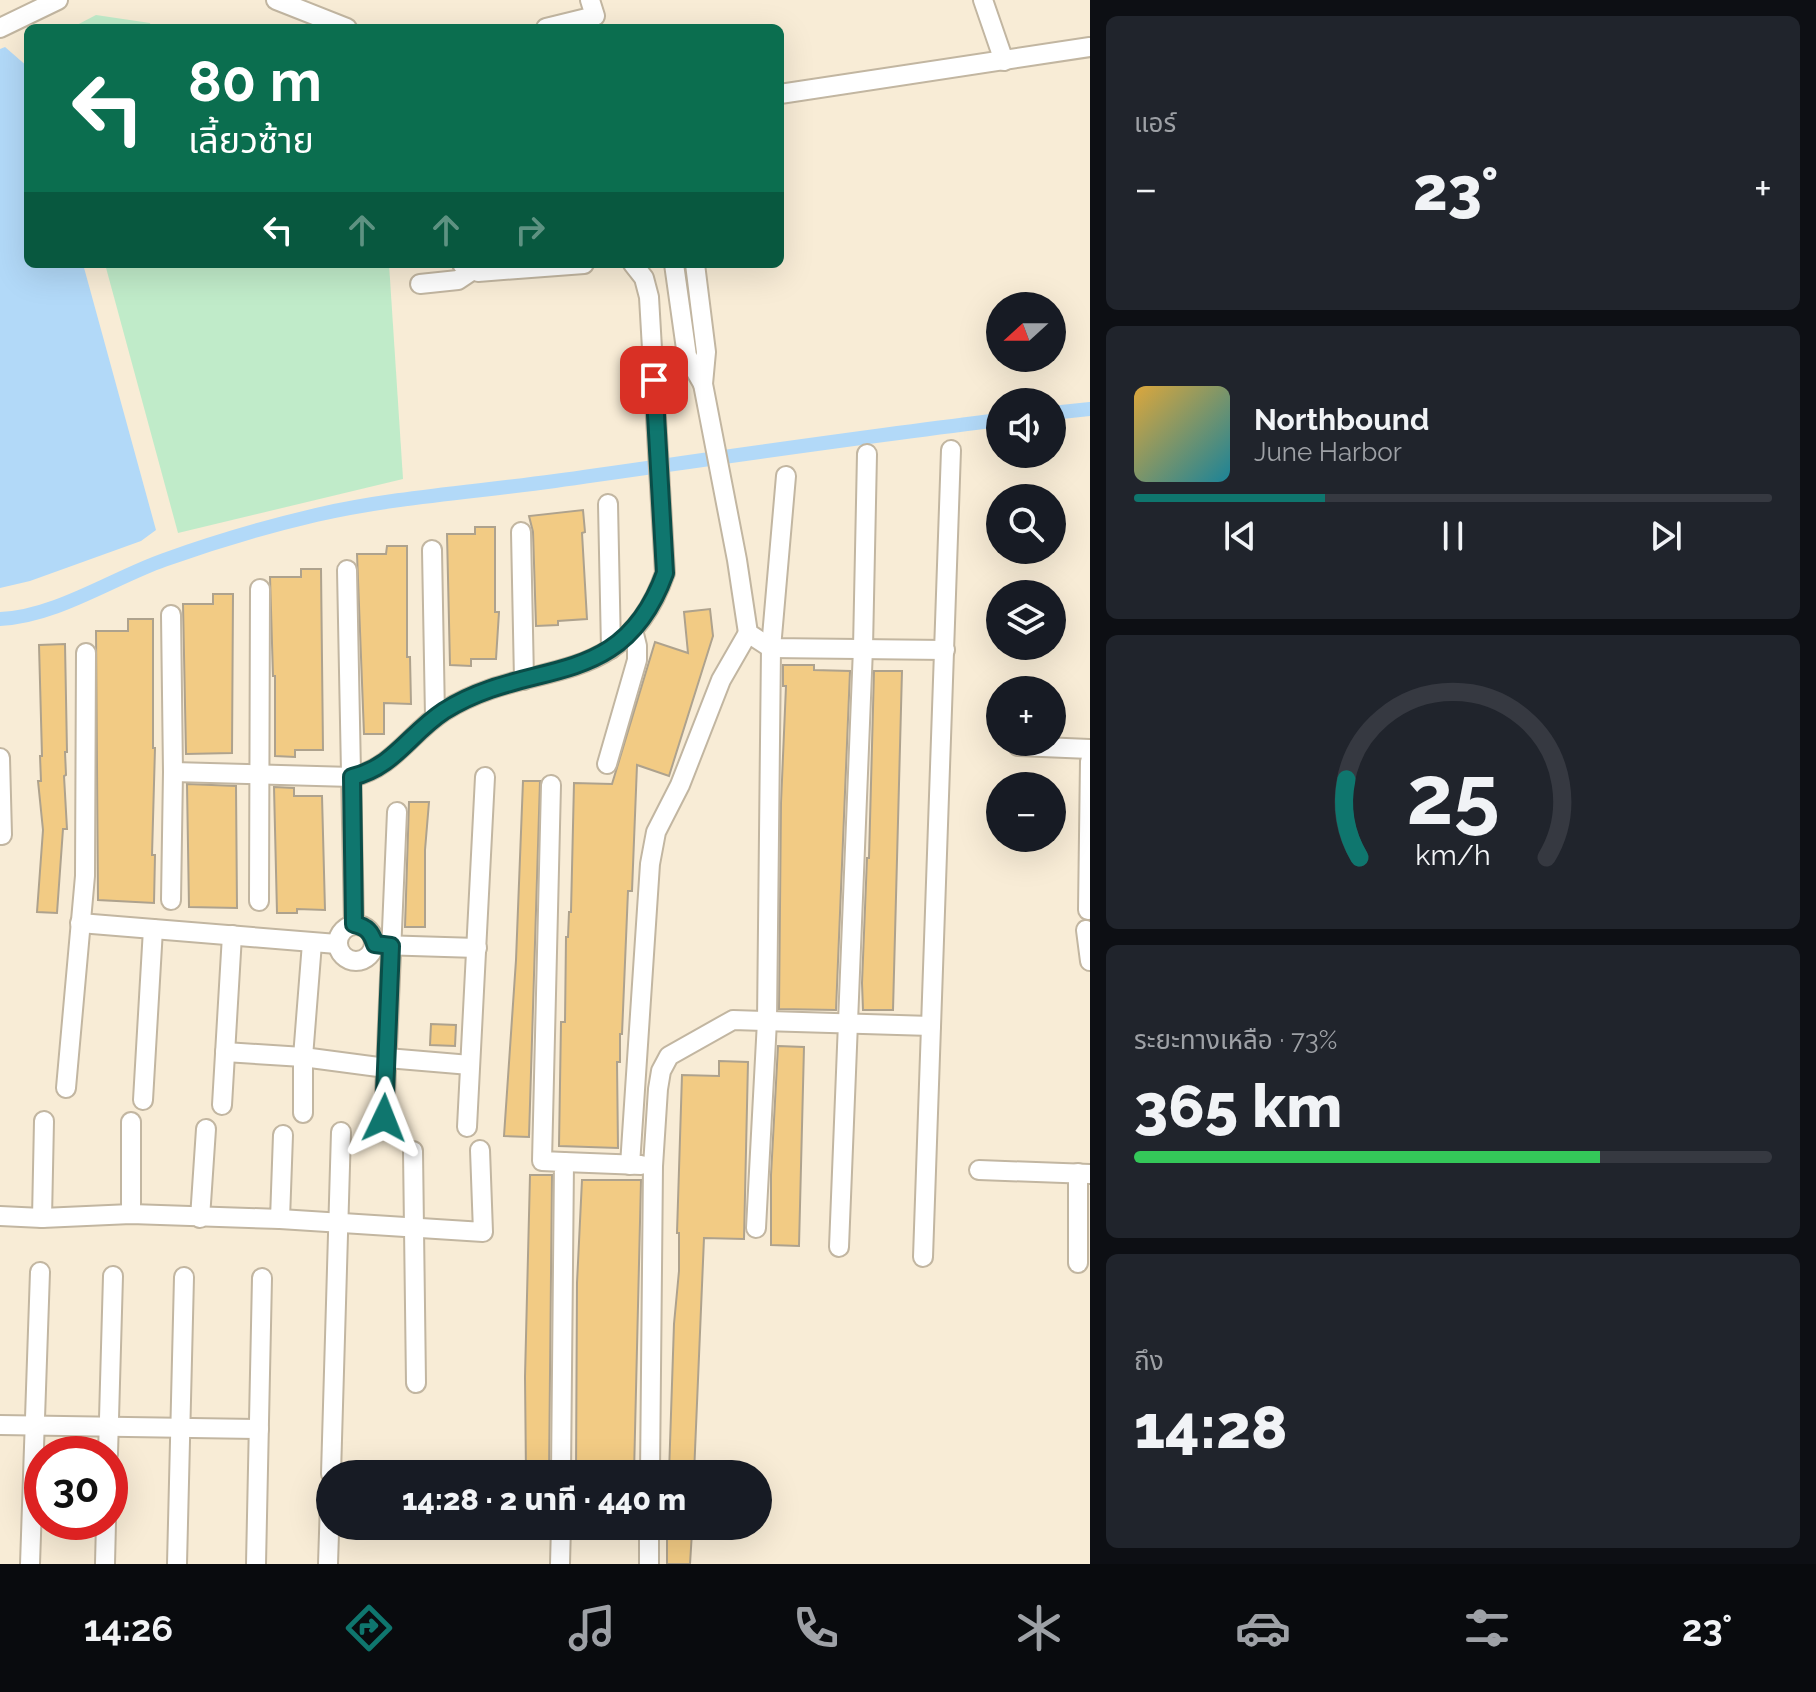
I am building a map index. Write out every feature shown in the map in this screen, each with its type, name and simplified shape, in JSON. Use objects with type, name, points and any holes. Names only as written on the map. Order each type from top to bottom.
[{"type":"street","points":[[0,28],[22,8],[58,0]]},
{"type":"street","points":[[276,0],[337,24]]},
{"type":"street","points":[[562,24],[595,16],[590,0]]},
{"type":"street","points":[[983,0],[1004,61]]},
{"type":"street","points":[[784,93],[1090,47]]},
{"type":"street","points":[[420,284],[458,280],[467,268]]},
{"type":"street","points":[[470,268],[478,272],[531,268]]},
{"type":"street","points":[[173,772],[352,777],[370,773],[382,766],[435,717],[495,687],[577,667],[611,649],[633,630],[653,601],[665,573],[649,297],[644,278],[636,268]]},
{"type":"street","points":[[630,1165],[650,864],[656,832],[680,785],[721,680],[748,633],[713,426],[703,384],[687,356],[675,268]]},
{"type":"street","points":[[696,268],[706,352],[703,384]]},
{"type":"street","points":[[923,1257],[951,450]]},
{"type":"street","points":[[839,1247],[863,648],[867,454]]},
{"type":"street","points":[[756,1228],[767,1021],[771,648],[786,476]]},
{"type":"street","points":[[608,504],[611,649]]},
{"type":"street","points":[[521,532],[524,680]]},
{"type":"street","points":[[432,550],[435,717]]},
{"type":"street","points":[[347,570],[354,924]]},
{"type":"street","points":[[259,901],[260,589]]},
{"type":"street","points":[[171,615],[171,900]]},
{"type":"street","points":[[607,764],[637,660],[633,630]]},
{"type":"street","points":[[748,633],[771,648],[945,650]]},
{"type":"street","points":[[66,1088],[85,876],[86,653]]},
{"type":"street","points":[[1066,748],[1090,749]]},
{"type":"street","points":[[0,758],[0,835]]},
{"type":"street","points":[[1088,910],[1090,761]]},
{"type":"street","points":[[467,1127],[485,777]]},
{"type":"street","points":[[551,785],[542,1161],[653,1166]]},
{"type":"street","points":[[384,1118],[383,945],[397,812]]},
{"type":"street","points":[[80,923],[337,944]]},
{"type":"street","points":[[383,945],[364,927],[354,924],[344,928],[337,944],[343,957],[352,962],[363,961],[383,945],[477,948]]},
{"type":"street","points":[[143,1100],[153,929]]},
{"type":"street","points":[[1086,930],[1090,961]]},
{"type":"street","points":[[222,1105],[232,935]]},
{"type":"street","points":[[303,1113],[303,1057],[312,943]]},
{"type":"street","points":[[650,1460],[653,1166],[658,1089],[661,1071],[669,1056],[733,1020],[931,1026]]},
{"type":"street","points":[[225,1052],[386,1063],[470,1065]]},
{"type":"street","points":[[42,1218],[44,1121]]},
{"type":"street","points":[[131,1122],[131,1214]]},
{"type":"street","points":[[200,1218],[206,1129]]},
{"type":"street","points":[[331,1460],[341,1132]]},
{"type":"street","points":[[280,1219],[283,1135]]},
{"type":"street","points":[[0,1216],[42,1218],[131,1214],[280,1219],[483,1232],[480,1150]]},
{"type":"street","points":[[413,1151],[416,1383]]},
{"type":"street","points":[[561,1460],[564,1162]]},
{"type":"street","points":[[979,1170],[1084,1174],[1078,1263]]},
{"type":"street","points":[[30,1564],[40,1272]]},
{"type":"street","points":[[109,1436],[113,1276]]},
{"type":"street","points":[[177,1564],[184,1277]]},
{"type":"street","points":[[256,1564],[262,1278]]},
{"type":"street","points":[[0,1425],[259,1429]]},
{"type":"street","points":[[105,1564],[106,1540]]},
{"type":"street","points":[[328,1564],[329,1540]]},
{"type":"street","points":[[560,1564],[561,1540]]},
{"type":"street","points":[[649,1540],[649,1564]]},
{"type":"green space","points":[[96,15],[150,24],[79,24]]},
{"type":"green space","points":[[106,268],[389,268],[403,479],[178,533]]},
{"type":"water","points":[[5,47],[24,64],[24,268],[84,268],[156,530],[141,541],[30,581],[0,588],[0,49]]},
{"type":"building","points":[[583,510],[587,619],[536,626],[533,532],[529,516]]},
{"type":"building","points":[[475,527],[495,527],[495,612],[499,612],[496,659],[471,659],[471,666],[450,665],[447,534],[475,534]]},
{"type":"building","points":[[387,546],[407,546],[407,657],[410,657],[411,704],[384,703],[384,734],[364,734],[357,554],[386,554]]},
{"type":"building","points":[[301,569],[321,569],[323,750],[295,750],[295,757],[275,756],[270,577],[301,577]]},
{"type":"building","points":[[213,594],[233,594],[232,753],[186,754],[183,604],[213,604]]},
{"type":"building","points":[[710,609],[713,636],[669,776],[637,765],[632,891],[628,891],[622,1034],[620,1062],[617,1062],[618,1148],[559,1146],[561,1022],[565,1022],[566,937],[571,912],[574,783],[612,784],[655,642],[688,653],[684,612]]},
{"type":"building","points":[[128,619],[153,619],[154,903],[98,900],[96,631],[128,631]]},
{"type":"building","points":[[65,644],[67,752],[64,776],[67,829],[63,829],[57,913],[37,912],[43,830],[38,781],[41,781],[42,756],[39,645]]},
{"type":"building","points":[[783,665],[814,665],[814,670],[850,671],[836,1010],[779,1009],[781,803],[786,686],[783,686]]},
{"type":"building","points":[[874,671],[902,671],[893,1010],[863,1010]]},
{"type":"building","points":[[523,781],[540,781],[529,1137],[504,1136],[516,960]]},
{"type":"building","points":[[187,784],[236,786],[237,908],[189,907]]},
{"type":"building","points":[[274,787],[294,788],[294,796],[322,796],[325,910],[297,909],[297,913],[277,913]]},
{"type":"building","points":[[409,802],[429,802],[425,850],[425,927],[405,927]]},
{"type":"building","points":[[431,1024],[456,1025],[455,1046],[430,1045]]},
{"type":"building","points":[[778,1046],[804,1047],[799,1246],[771,1245],[771,1175]]},
{"type":"building","points":[[719,1061],[748,1062],[744,1239],[704,1238],[695,1460],[669,1460],[679,1271],[677,1233],[682,1075],[719,1076]]},
{"type":"building","points":[[530,1175],[552,1175],[549,1460],[526,1460]]},
{"type":"building","points":[[582,1180],[641,1180],[634,1460],[576,1460],[577,1283]]},
{"type":"building","points":[[667,1540],[692,1540],[690,1564],[667,1564]]},
{"type":"waterway","points":[[1066,412],[1090,409]]},
{"type":"waterway","points":[[0,619],[21,617],[63,604],[183,553],[346,509],[986,422]]},
{"type":"route","points":[[384,1118],[391,946],[375,944],[372,934],[354,924],[352,777],[370,773],[382,766],[445,710],[495,687],[577,667],[611,649],[633,630],[649,609],[665,573],[654,380]]}]
